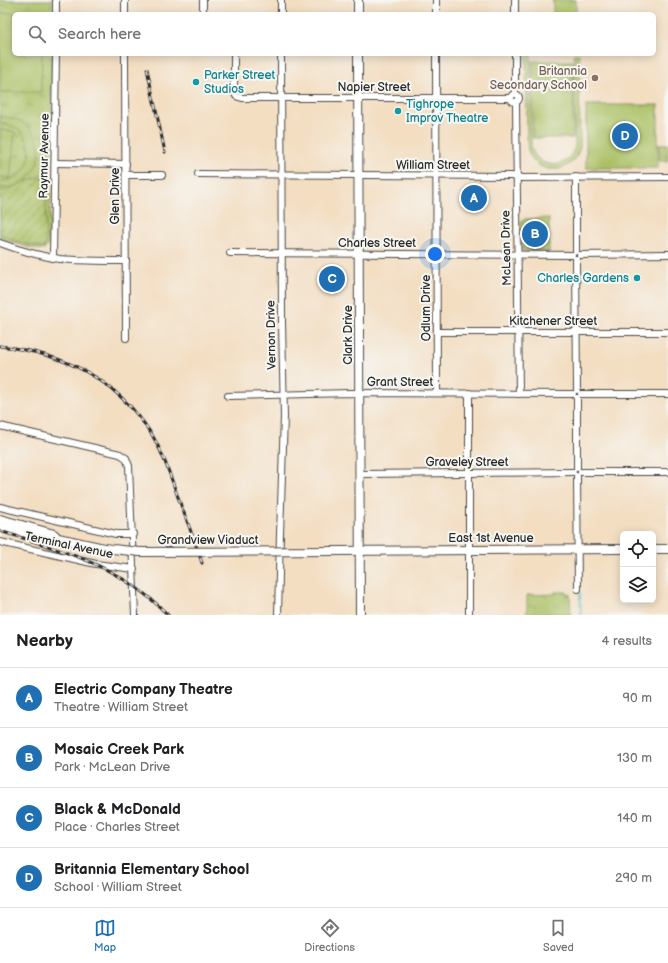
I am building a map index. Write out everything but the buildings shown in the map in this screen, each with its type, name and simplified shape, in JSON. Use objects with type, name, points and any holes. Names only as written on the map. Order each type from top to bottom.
[{"type":"main road","points":[[358,0],[358,12]]},
{"type":"main road","name":"Clark Drive","points":[[358,56],[360,615]]},
{"type":"main road","name":"Terminal Avenue","points":[[0,519],[54,534],[58,538]]},
{"type":"main road","name":"Terminal Avenue","points":[[0,527],[58,538]]},
{"type":"main road","name":"Grandview Viaduct","points":[[58,538],[104,548],[140,552],[360,551]]},
{"type":"main road","name":"East 1st Avenue","points":[[360,551],[620,549]]},
{"type":"main road","points":[[656,549],[668,549]]},
{"type":"street","points":[[56,0],[56,12]]},
{"type":"street","points":[[125,0],[125,12]]},
{"type":"street","points":[[203,0],[203,12]]},
{"type":"street","points":[[281,0],[281,12]]},
{"type":"street","points":[[436,0],[436,12]]},
{"type":"street","points":[[515,0],[515,12]]},
{"type":"street","name":"Raymur Avenue","points":[[53,258],[56,56]]},
{"type":"street","name":"Glen Drive","points":[[125,56],[126,338]]},
{"type":"street","name":"Napier Street","points":[[234,56],[234,91],[236,96],[242,98],[514,98]]},
{"type":"street","name":"Vernon Drive","points":[[278,615],[284,417],[281,56]]},
{"type":"street","name":"Odlum Drive","points":[[436,56],[437,393]]},
{"type":"street","name":"McLean Drive","points":[[516,56],[514,98],[517,177],[519,394]]},
{"type":"street","points":[[55,163],[126,164]]},
{"type":"street","name":"William Street","points":[[198,174],[576,178],[668,177]]},
{"type":"street","points":[[126,175],[162,175]]},
{"type":"street","points":[[576,178],[578,589]]},
{"type":"street","points":[[0,243],[53,258],[90,261],[126,261]]},
{"type":"street","name":"Charles Street","points":[[230,253],[576,255],[668,254]]},
{"type":"street","name":"Kitchener Street","points":[[437,332],[668,332]]},
{"type":"street","name":"Grant Street","points":[[228,396],[360,393],[668,394]]},
{"type":"street","points":[[469,394],[469,615]]},
{"type":"street","points":[[0,426],[120,454],[126,458],[129,466],[136,615]]},
{"type":"street","name":"Graveley Street","points":[[360,474],[469,472],[668,472]]},
{"type":"street","name":"Terminal Avenue","points":[[0,507],[116,534],[133,534]]},
{"type":"street","name":"Terminal Avenue","points":[[0,542],[96,564],[134,569]]},
{"type":"green space","points":[[0,0],[52,0],[52,12],[12,12],[12,56],[52,56],[50,227],[48,246],[44,250],[27,247],[0,238]]},
{"type":"green space","points":[[553,0],[576,0],[576,12],[553,12]]},
{"type":"green space","points":[[0,13],[12,13],[12,56],[42,56],[41,92],[0,92]]},
{"type":"green space","points":[[526,56],[531,56],[531,147],[535,155],[540,160],[547,164],[554,164],[567,160],[572,154],[575,146],[574,56],[579,56],[580,147],[576,157],[569,165],[560,168],[551,169],[543,167],[535,162],[530,154],[527,143]]},
{"type":"green space","points":[[533,61],[573,61],[573,138],[533,138]]},
{"type":"green space","points":[[586,105],[658,105],[658,168],[586,168]]},
{"type":"green space","points":[[0,117],[21,122],[31,130],[37,141],[39,152],[38,163],[32,173],[24,181],[13,187],[0,188],[0,181],[13,178],[22,172],[28,163],[30,153],[28,143],[22,134],[13,127],[0,123]]},
{"type":"green space","points":[[0,130],[15,132],[10,178],[0,177]]},
{"type":"green space","points":[[659,144],[668,144],[668,161],[660,161]]},
{"type":"green space","points":[[34,178],[46,178],[46,242],[44,248],[18,242],[0,234],[0,192]]},
{"type":"green space","points":[[549,218],[549,252],[522,251],[521,221],[525,219]]},
{"type":"green space","points":[[555,592],[567,592],[567,594],[570,594],[571,615],[527,615],[527,595],[555,594]]},
{"type":"waterway","points":[[580,593],[581,615]]},
{"type":"railway","points":[[147,69],[165,152]]},
{"type":"railway","points":[[0,346],[46,355],[87,372],[122,398],[138,415],[152,435],[160,450],[202,563]]},
{"type":"railway","points":[[0,531],[68,553],[90,562],[130,584],[168,615]]},
{"type":"place","name":"Britannia Secondary School","points":[[595,78]]},
{"type":"place","name":"Parker Street Studios","points":[[196,82]]},
{"type":"place","name":"Tighrope Improv Theatre","points":[[398,111]]},
{"type":"place","name":"Britannia Elementary School","points":[[625,136]]},
{"type":"place","name":"Electric Company Theatre","points":[[474,198]]},
{"type":"place","name":"Mosaic Creek Park","points":[[535,234]]},
{"type":"place","name":"Charles Gardens","points":[[637,278]]},
{"type":"place","name":"Black & McDonald","points":[[332,279]]}]
